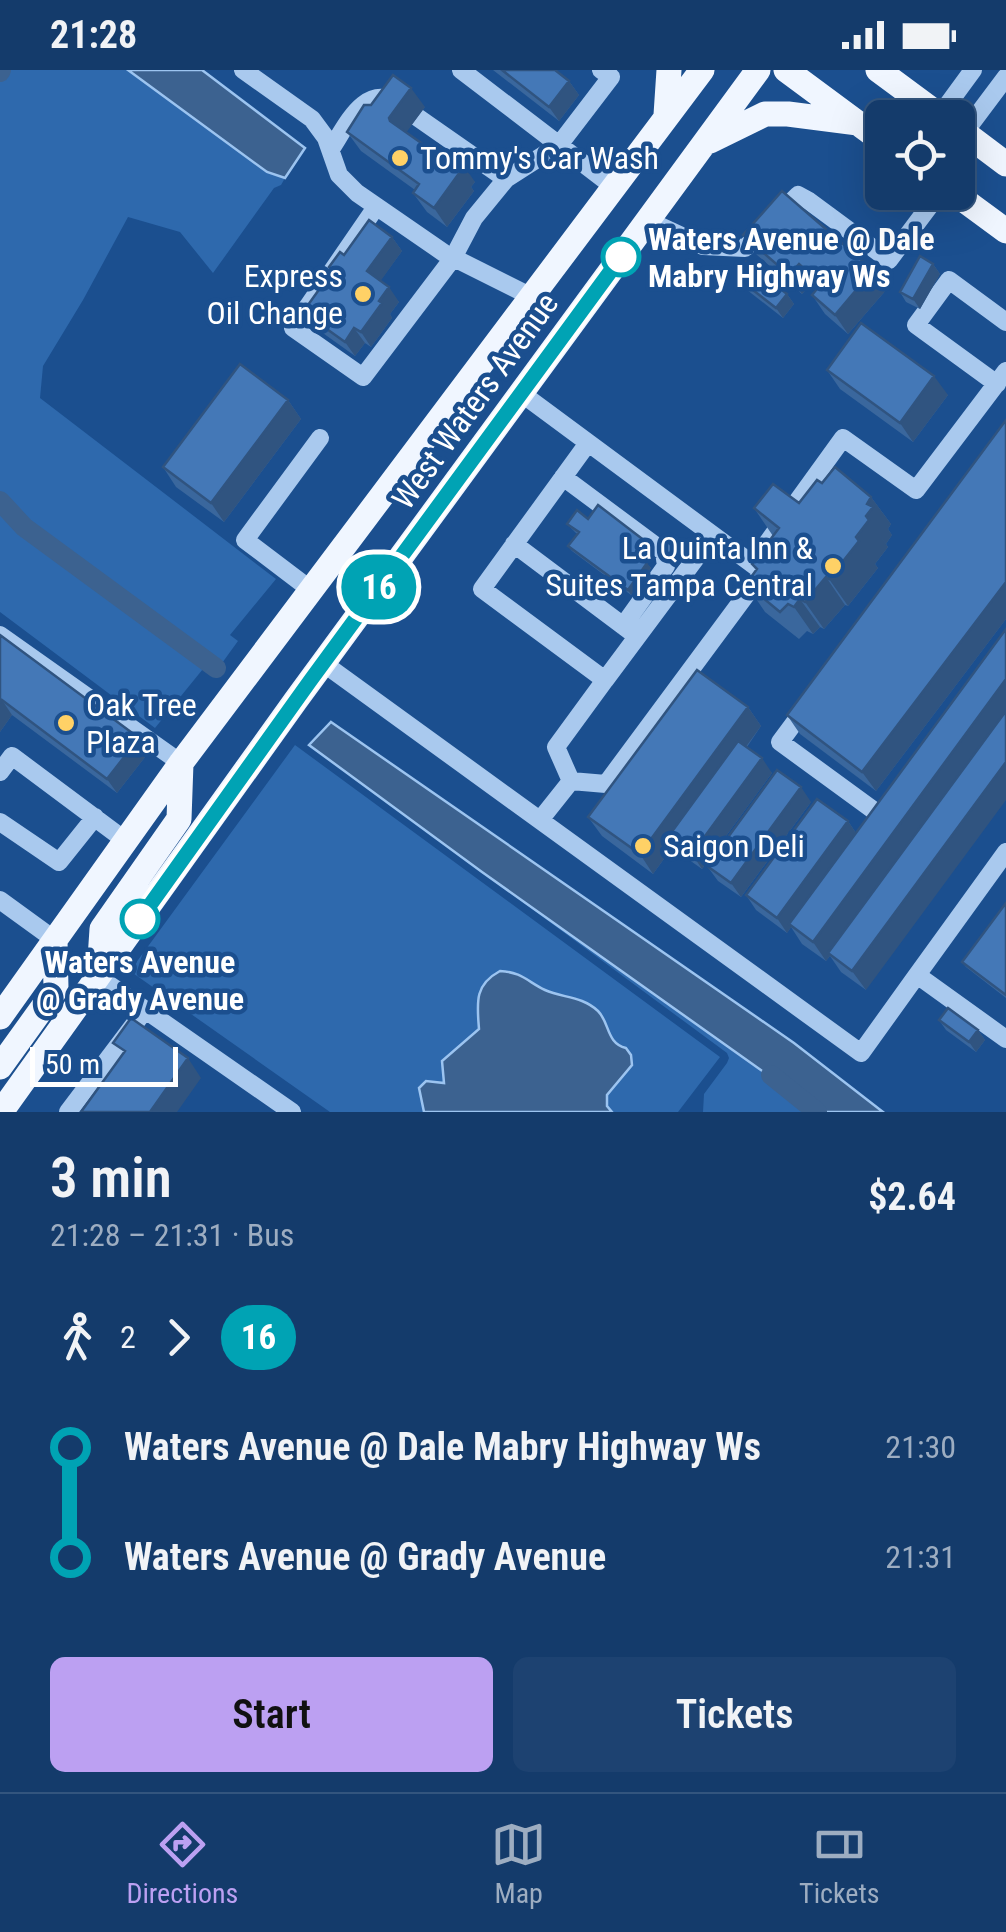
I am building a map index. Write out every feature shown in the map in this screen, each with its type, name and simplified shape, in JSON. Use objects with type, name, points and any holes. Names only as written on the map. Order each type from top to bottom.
[{"type":"main road","points":[[666,118],[670,70]]},
{"type":"main road","name":"West Waters Avenue","points":[[1,1015],[181,764],[702,70]]},
{"type":"main road","name":"West Waters Avenue","points":[[0,1112],[758,70]]},
{"type":"main road","points":[[786,70],[865,129]]},
{"type":"main road","points":[[886,73],[920,100]]},
{"type":"main road","points":[[702,146],[765,114],[858,124]]},
{"type":"main road","points":[[975,141],[1006,164]]},
{"type":"main road","points":[[975,208],[1006,231]]},
{"type":"main road","points":[[98,977],[102,929],[179,818],[181,764]]},
{"type":"main road","points":[[0,1067],[56,989],[54,940]]},
{"type":"street","points":[[461,70],[614,187]]},
{"type":"street","points":[[376,207],[293,328],[364,377],[453,258],[474,218],[506,179],[559,144],[611,77],[601,70]]},
{"type":"street","points":[[961,100],[973,70]]},
{"type":"street","points":[[248,72],[312,119],[326,138],[339,175],[356,194],[453,258],[532,297]]},
{"type":"street","points":[[975,103],[1006,76]]},
{"type":"street","points":[[331,149],[366,101],[378,96],[399,104]]},
{"type":"street","points":[[418,117],[506,179]]},
{"type":"street","points":[[648,220],[703,246],[745,248],[798,195],[889,260],[926,210]]},
{"type":"street","points":[[752,564],[843,438],[916,490],[1001,377],[916,324],[949,280],[1006,322]]},
{"type":"street","points":[[521,393],[763,572],[606,784],[571,781]]},
{"type":"street","points":[[311,590],[245,540],[320,438]]},
{"type":"street","points":[[588,443],[482,588],[605,680]]},
{"type":"street","points":[[564,477],[664,552],[666,566],[605,680],[556,746],[571,781]]},
{"type":"street","points":[[630,632],[713,535]]},
{"type":"street","points":[[514,544],[630,632]]},
{"type":"street","points":[[0,635],[181,764]]},
{"type":"street","points":[[323,663],[861,1053],[1006,852]]},
{"type":"street","points":[[814,694],[780,742],[880,815],[903,784]]},
{"type":"street","points":[[0,772],[12,756],[126,841]]},
{"type":"street","points":[[540,820],[571,781]]},
{"type":"street","points":[[0,822],[59,862],[95,817]]},
{"type":"street","points":[[0,925],[6,904],[54,940]]},
{"type":"street","points":[[917,975],[1006,1039]]},
{"type":"street","points":[[98,977],[292,1112]]},
{"type":"street","points":[[68,1112],[145,1010]]},
{"type":"shaded area","points":[[0,70],[128,70],[267,172],[285,178],[213,273],[180,232],[128,217],[43,366],[40,398],[276,579],[230,635],[238,641],[217,670],[207,664],[155,728],[0,612]]},
{"type":"shaded area","points":[[128,70],[202,70],[305,148],[285,178],[267,172]]},
{"type":"shaded area","points":[[331,722],[794,1043],[883,1112],[820,1112],[309,745]]},
{"type":"shaded area","points":[[295,745],[720,1057],[678,1112],[330,1112],[130,971]]},
{"type":"shaded area","points":[[482,872],[820,1112],[703,1112],[704,1094],[727,1063],[727,1053]]},
{"type":"shaded area","points":[[500,971],[579,1000],[602,1016],[615,1042],[631,1055],[632,1065],[607,1095],[607,1106],[612,1112],[424,1112],[419,1088],[426,1081],[444,1083],[442,1061],[479,1029],[481,989]]},
{"type":"building","points":[[502,70],[555,70],[569,81],[549,107]]},
{"type":"building","points":[[393,75],[411,88],[390,121],[434,152],[438,146],[462,163],[457,169],[460,172],[434,208],[413,193],[419,184],[347,132],[364,105],[371,105]]},
{"type":"building","points":[[782,191],[873,270],[835,315],[812,295],[821,284],[799,264],[789,275],[743,235]]},
{"type":"building","name":"Express Oil Change","points":[[369,220],[392,237],[367,271],[389,287],[361,332],[354,328],[345,342],[303,312],[333,270],[329,267],[340,252],[344,255]]},
{"type":"building","points":[[920,256],[933,264],[913,299],[900,292]]},
{"type":"building","points":[[746,262],[787,294],[776,308],[735,276]]},
{"type":"building","points":[[861,323],[934,376],[900,423],[827,370]]},
{"type":"building","points":[[240,364],[288,400],[211,503],[163,467]]},
{"type":"building","points":[[1006,420],[1006,582],[862,772],[787,715]]},
{"type":"building","points":[[835,467],[871,497],[867,504],[873,507],[866,516],[869,520],[856,537],[859,541],[829,579],[826,577],[805,602],[800,599],[794,607],[788,604],[780,612],[746,584],[757,569],[752,564],[779,528],[754,508],[773,484],[799,503],[817,480],[822,483]]},
{"type":"building","points":[[598,505],[645,541],[636,554],[647,563],[628,590],[568,546],[579,532],[567,524],[577,510],[588,519]]},
{"type":"building","points":[[1006,629],[1006,679],[813,942],[789,924]]},
{"type":"building","name":"Oak Tree Plaza","points":[[0,635],[139,738],[107,779],[2,700],[0,703]]},
{"type":"building","points":[[697,670],[748,707],[640,854],[588,817]]},
{"type":"building","points":[[1006,711],[1006,762],[852,971],[828,953]]},
{"type":"building","points":[[738,741],[762,758],[692,854],[668,837]]},
{"type":"building","points":[[777,770],[801,787],[731,883],[707,866]]},
{"type":"building","points":[[817,799],[848,821],[777,918],[746,895]]},
{"type":"building","points":[[1006,903],[1006,995],[962,962]]},
{"type":"building","points":[[948,1008],[978,1030],[969,1042],[939,1020]]},
{"type":"building","points":[[131,1018],[188,1058],[150,1112],[81,1112],[125,1051],[113,1043]]},
{"type":"waterway","points":[[0,501],[24,527],[216,668]]},
{"type":"waterway","points":[[771,1075],[817,1112]]},
{"type":"bus line","name":"16","points":[[140,919],[621,257]]},
{"type":"place","name":"Tommy's Car Wash","points":[[400,158]]},
{"type":"place","name":"Waters Avenue @ Dale Mabry Highway Ws","points":[[621,257]]},
{"type":"place","name":"Express Oil Change","points":[[363,294]]},
{"type":"place","name":"La Quinta Inn & Suites Tampa Central","points":[[833,566]]},
{"type":"place","name":"Oak Tree Plaza","points":[[66,723]]},
{"type":"place","name":"Saigon Deli","points":[[643,846]]},
{"type":"place","name":"Waters Avenue @ Grady Avenue","points":[[140,919]]}]
